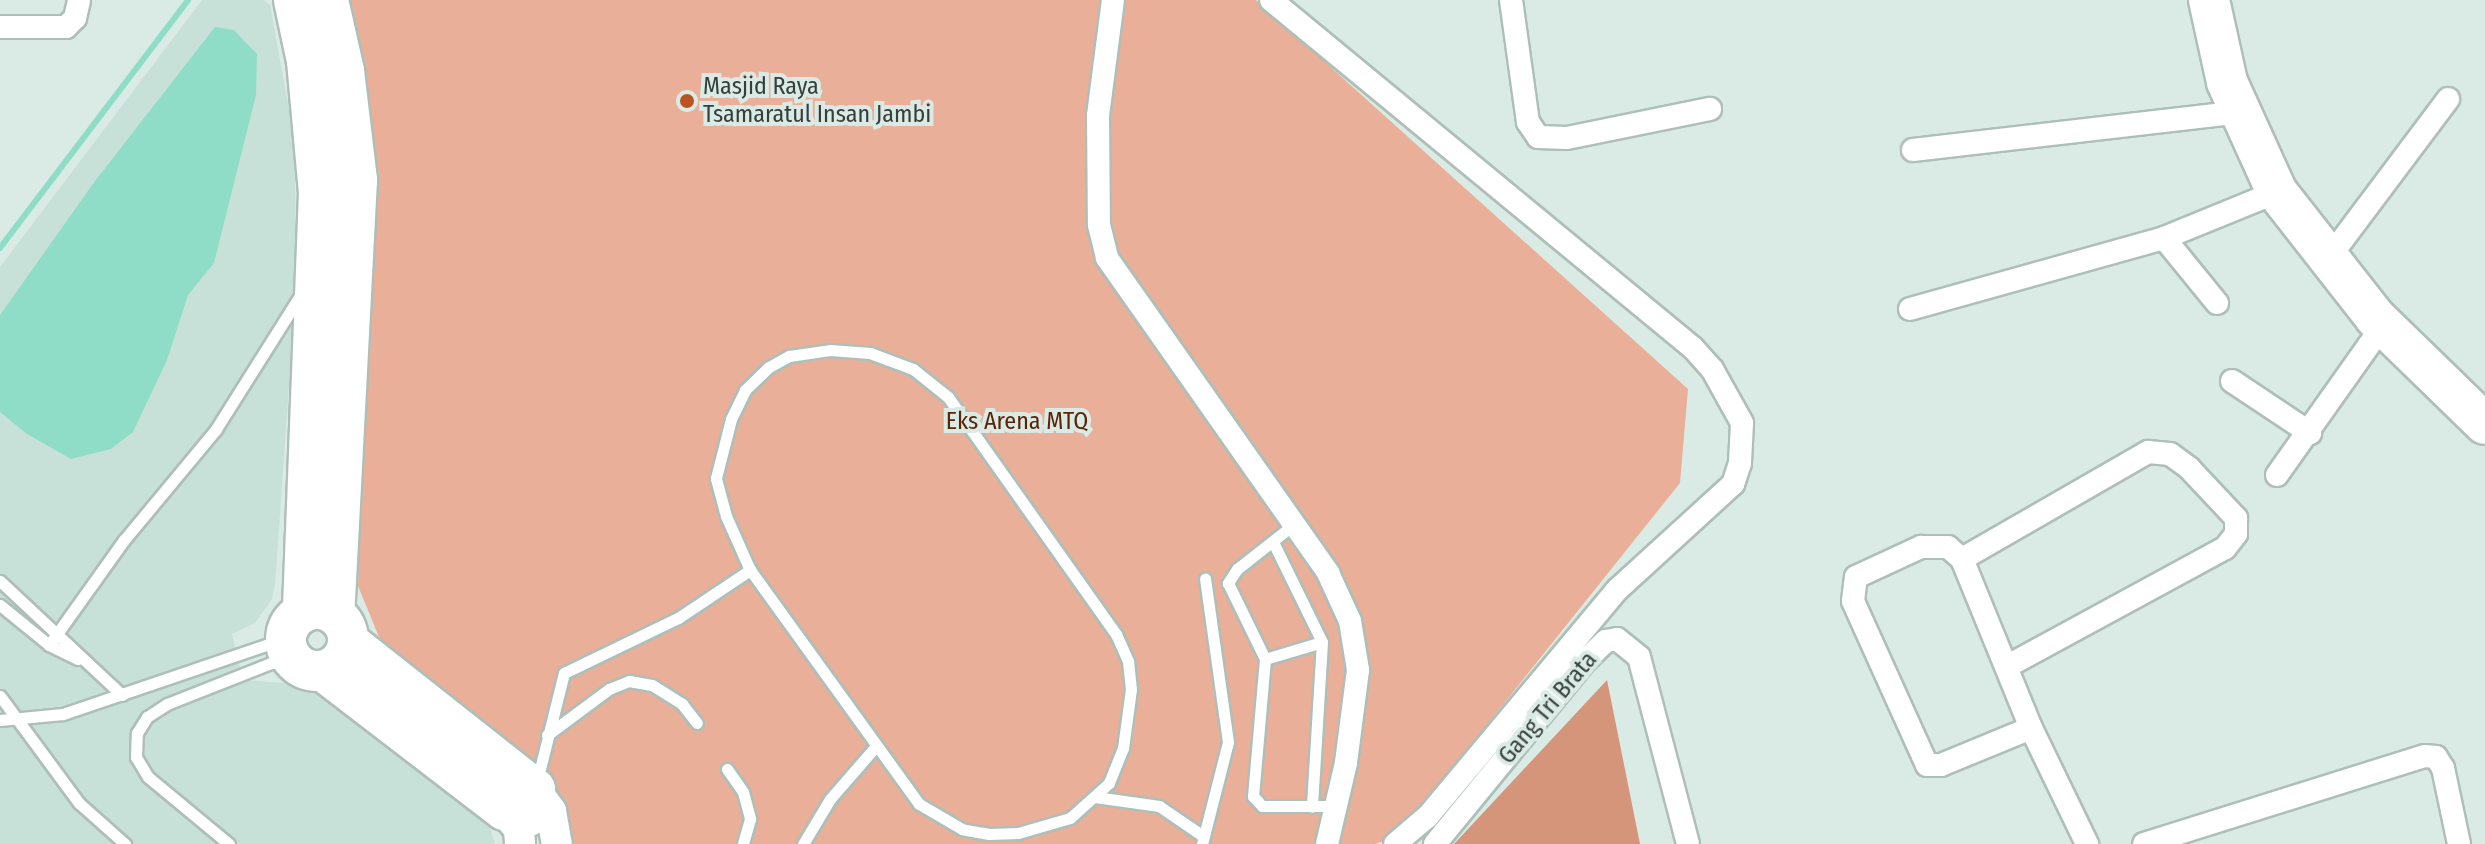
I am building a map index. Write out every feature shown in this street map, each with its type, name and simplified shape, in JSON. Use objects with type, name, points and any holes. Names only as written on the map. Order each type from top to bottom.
[{"type":"highway","points":[[294,0],[313,119],[318,266],[315,640]]},
{"type":"highway","points":[[315,640],[357,180],[344,71],[328,0]]},
{"type":"highway","points":[[2209,0],[2239,112],[2277,192],[2328,259],[2384,324],[2485,424]]},
{"type":"highway","points":[[315,640],[520,814]]},
{"type":"street","points":[[0,27],[66,27],[75,18],[79,0]]},
{"type":"street","points":[[1113,0],[1098,116],[1099,225],[1107,258],[1328,573],[1350,621],[1358,670],[1337,806],[1327,844]]},
{"type":"street","points":[[1271,0],[1693,348],[1712,369],[1742,423],[1740,463],[1733,484],[1617,590],[1428,816],[1395,844]]},
{"type":"street","points":[[1511,0],[1528,122],[1538,137],[1567,138],[1710,109]]},
{"type":"street","points":[[2328,259],[2448,99]]},
{"type":"street","points":[[1913,150],[2239,112]]},
{"type":"street","points":[[1910,309],[2164,238],[2277,192]]},
{"type":"street","points":[[2164,238],[2217,303]]},
{"type":"street","points":[[2277,475],[2310,433],[2384,324]]},
{"type":"street","points":[[2232,381],[2310,433]]},
{"type":"street","points":[[1962,559],[2148,452],[2179,461],[2236,518],[2236,534],[2225,548],[2006,667]]},
{"type":"street","points":[[2031,728],[1941,765],[1927,765],[1853,601],[1851,587],[1866,569],[1921,547],[1948,547],[1962,559],[2031,728],[2087,844]]},
{"type":"street","name":"Gang Tri Brata","points":[[1435,844],[1583,663],[1606,641],[1617,639],[1639,657],[1688,844]]},
{"type":"street","points":[[2144,844],[2425,756],[2436,757],[2443,768],[2459,844]]},
{"type":"street","points":[[520,814],[551,811],[557,844]]},
{"type":"lane","points":[[49,645],[124,540],[216,429],[318,266]]},
{"type":"lane","points":[[830,350],[870,353],[913,369],[948,397],[1116,634],[1128,661],[1130,716],[1123,748],[1109,783],[1070,818],[1043,828],[989,834],[962,829],[919,804],[750,570],[726,516],[716,478],[745,390],[789,356],[830,350]]},
{"type":"lane","points":[[1293,525],[1237,569],[1228,583],[1265,659],[1253,796],[1262,806],[1337,806]]},
{"type":"lane","points":[[1273,542],[1322,642],[1312,807]]},
{"type":"lane","points":[[520,814],[547,735],[559,683],[572,666],[678,618],[750,570]]},
{"type":"lane","points":[[1095,797],[1159,806],[1203,840],[1228,742],[1205,579]]},
{"type":"lane","points":[[0,581],[60,632],[82,660],[122,695]]},
{"type":"lane","points":[[0,605],[49,645],[82,660]]},
{"type":"lane","points":[[0,720],[63,714],[122,695],[229,653],[315,640]]},
{"type":"lane","points":[[229,844],[148,777],[136,757],[137,733],[147,717],[167,704],[271,663],[315,640]]},
{"type":"lane","points":[[1265,659],[1322,642]]},
{"type":"lane","points":[[547,735],[609,689],[629,681],[652,685],[682,704],[697,723]]},
{"type":"lane","points":[[0,696],[79,803],[125,844]]},
{"type":"lane","points":[[803,844],[830,799],[876,746]]},
{"type":"lane","points":[[727,769],[743,792],[750,819],[743,844]]},
{"type":"shaded area","points":[[202,0],[264,0],[270,5],[294,136],[297,274],[275,585],[272,599],[255,623],[232,634],[243,680],[297,684],[348,711],[489,825],[495,844],[0,844],[0,267]]},
{"type":"shaded area","points":[[215,27],[234,30],[257,54],[256,95],[214,263],[188,295],[167,360],[133,432],[111,449],[71,459],[27,434],[0,412],[0,315],[95,181]]},
{"type":"shaded area","points":[[1607,680],[1640,844],[1454,844]]},
{"type":"green space","name":"Eks Arena MTQ","points":[[346,0],[1256,0],[1688,389],[1680,483],[1397,837],[1375,844],[567,844],[379,637],[358,586],[374,152]]},
{"type":"waterway","points":[[0,248],[188,0]]},
{"type":"place","name":"Masjid Raya Tsamaratul Insan Jambi","points":[[687,101]]}]
